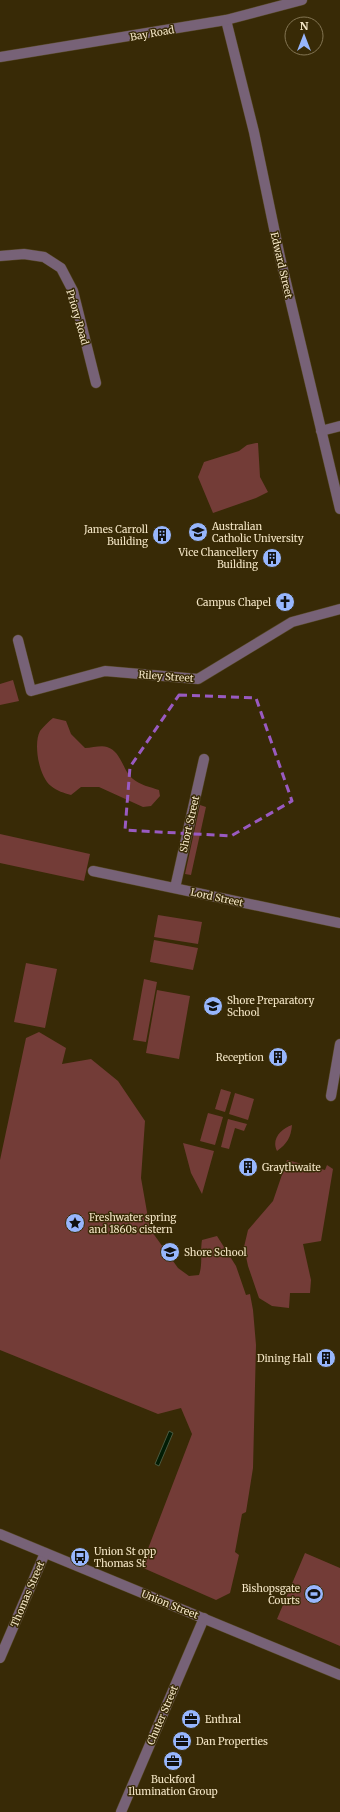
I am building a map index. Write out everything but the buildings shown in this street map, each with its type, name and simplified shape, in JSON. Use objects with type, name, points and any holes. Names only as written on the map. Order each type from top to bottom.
[{"type":"street","name":"Bay Road","points":[[0,57],[226,20],[302,0]]},
{"type":"street","name":"Edward Street","points":[[226,20],[254,132],[279,253],[340,509]]},
{"type":"street","name":"Priory Road","points":[[0,256],[24,254],[44,257],[61,268],[73,291],[96,383]]},
{"type":"street","points":[[321,431],[340,426]]},
{"type":"street","name":"Riley Street","points":[[18,640],[31,691],[105,672],[198,679],[292,622],[340,609]]},
{"type":"street","name":"Short Street","points":[[175,888],[204,759]]},
{"type":"street","name":"Lord Street","points":[[93,871],[340,923]]},
{"type":"street","points":[[331,1096],[340,1044]]},
{"type":"street","name":"Union Street","points":[[0,1534],[340,1675]]},
{"type":"street","name":"Thomas Street","points":[[0,1658],[45,1553]]},
{"type":"street","name":"Chuter Street","points":[[121,1812],[204,1618]]},
{"type":"highlighted area","points":[[179,695],[256,698],[292,801],[231,836],[125,830],[130,767]]},
{"type":"shaded area","points":[[258,443],[260,477],[268,492],[256,498],[213,513],[198,477],[204,462],[239,451],[247,445]]},
{"type":"shaded area","points":[[13,680],[19,701],[0,705],[0,684]]},
{"type":"shaded area","points":[[53,718],[66,721],[71,734],[85,748],[102,746],[112,749],[133,779],[159,790],[160,796],[151,806],[143,807],[99,787],[81,787],[71,795],[53,788],[47,782],[40,768],[37,744],[40,731]]},
{"type":"shaded area","points":[[200,805],[206,807],[191,875],[185,874]]},
{"type":"shaded area","points":[[0,834],[90,854],[84,881],[0,863]]},
{"type":"shaded area","points":[[158,915],[202,922],[198,944],[154,937]]},
{"type":"shaded area","points":[[154,940],[198,948],[193,970],[150,962]]},
{"type":"shaded area","points":[[26,963],[57,969],[45,1028],[14,1022]]},
{"type":"shaded area","points":[[144,979],[157,982],[146,1042],[133,1040]]},
{"type":"shaded area","points":[[157,990],[190,996],[179,1059],[146,1053]]},
{"type":"shaded area","points":[[39,1032],[66,1048],[62,1064],[91,1059],[118,1081],[145,1121],[141,1178],[150,1229],[178,1268],[189,1276],[199,1275],[201,1266],[202,1240],[217,1236],[236,1266],[246,1295],[250,1294],[256,1345],[253,1468],[246,1512],[242,1514],[235,1552],[239,1555],[230,1593],[216,1600],[141,1567],[192,1434],[181,1408],[158,1414],[0,1350],[0,1160],[26,1038]]},
{"type":"shaded area","points":[[221,1089],[231,1092],[225,1112],[215,1109]]},
{"type":"shaded area","points":[[235,1093],[254,1099],[248,1120],[229,1114]]},
{"type":"shaded area","points":[[208,1113],[223,1117],[215,1145],[200,1141]]},
{"type":"shaded area","points":[[228,1119],[247,1124],[244,1131],[235,1128],[229,1149],[221,1147]]},
{"type":"shaded area","points":[[292,1125],[288,1140],[277,1151],[275,1142],[278,1135],[284,1129]]},
{"type":"shaded area","points":[[183,1143],[214,1151],[202,1194],[191,1173]]},
{"type":"shaded area","points":[[287,1160],[325,1170],[327,1165],[333,1169],[321,1241],[303,1244],[311,1280],[310,1293],[290,1293],[289,1308],[272,1306],[259,1298],[248,1266],[244,1247],[248,1230],[273,1201]]},
{"type":"shaded area","points":[[169,1431],[173,1433],[159,1466],[155,1464]]},
{"type":"shaded area","name":"Bishopsgate Courts","points":[[305,1553],[340,1568],[340,1646],[277,1619]]},
{"type":"place","name":"Australian Catholic University","points":[[198,532]]},
{"type":"place","name":"James Carroll Building","points":[[162,535]]},
{"type":"place","name":"Vice Chancellery Building","points":[[272,558]]},
{"type":"place","name":"Campus Chapel","points":[[285,602]]},
{"type":"place","name":"Shore Preparatory School","points":[[213,1006]]},
{"type":"place","name":"Reception","points":[[278,1057]]},
{"type":"place","name":"Graythwaite","points":[[248,1167]]},
{"type":"place","name":"Freshwater spring and 1860s cistern","points":[[75,1223]]},
{"type":"place","name":"Shore School","points":[[170,1252]]},
{"type":"place","name":"Dining Hall","points":[[326,1358]]},
{"type":"place","name":"Union St opp Thomas St","points":[[80,1557]]},
{"type":"place","name":"Bishopsgate Courts","points":[[314,1594]]},
{"type":"place","name":"Enthral","points":[[191,1719]]},
{"type":"place","name":"Dan Properties","points":[[182,1741]]},
{"type":"place","name":"Buckford Ilumination Group","points":[[173,1761]]}]
